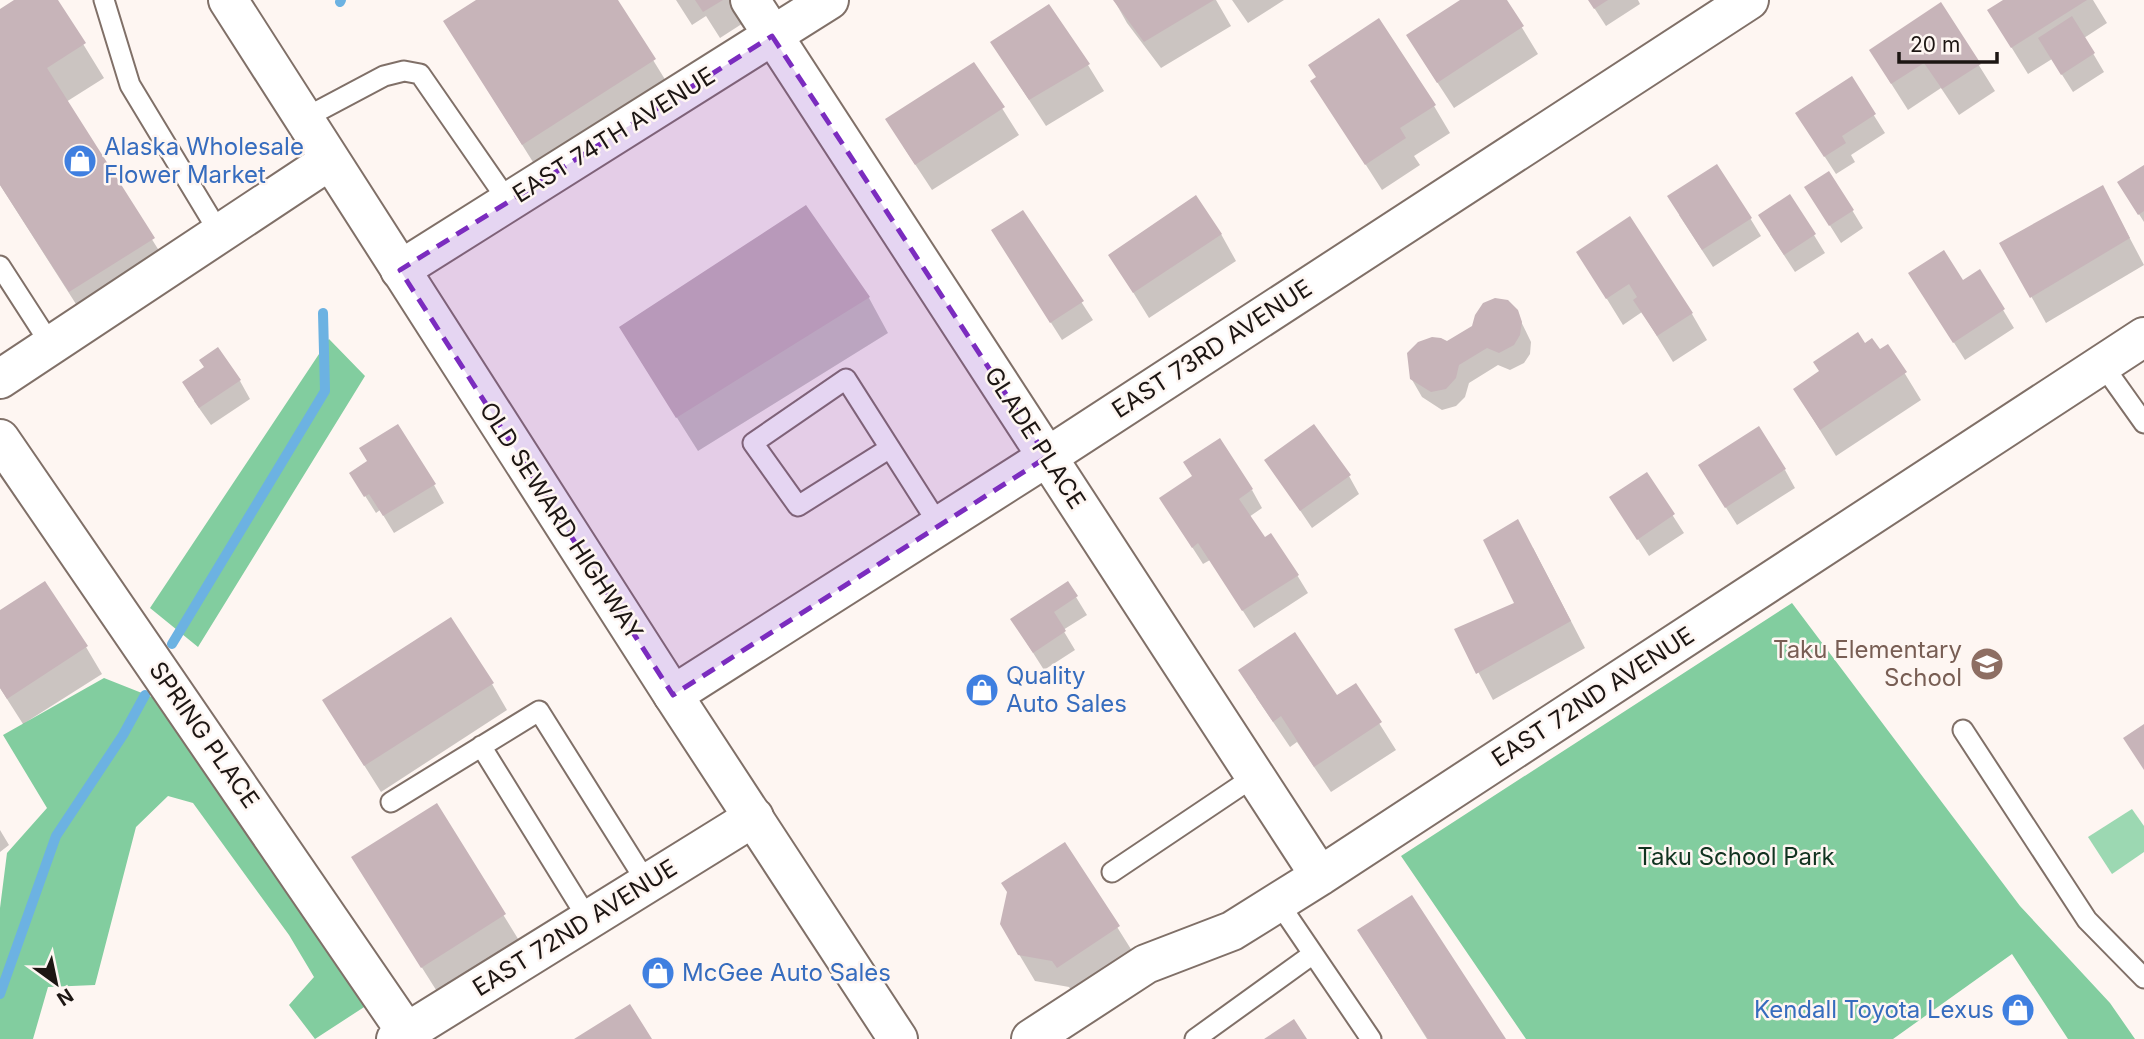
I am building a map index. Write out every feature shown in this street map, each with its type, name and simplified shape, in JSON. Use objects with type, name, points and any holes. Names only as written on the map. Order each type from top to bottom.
[{"type":"street","name":"OLD SEWARD HIGHWAY","points":[[228,0],[673,695],[898,1039]]},
{"type":"street","name":"GLADE PLACE","points":[[750,0],[1320,876]]},
{"type":"street","name":"EAST 74TH AVENUE","points":[[400,270],[829,0]]},
{"type":"street","name":"EAST 73RD AVENUE","points":[[673,695],[1047,457],[1749,0]]},
{"type":"street","points":[[0,379],[329,161]]},
{"type":"street","name":"EAST 72ND AVENUE","points":[[1031,1039],[1146,964],[1232,931],[1320,876],[2144,337]]},
{"type":"street","name":"SPRING PLACE","points":[[0,439],[405,1037]]},
{"type":"street","name":"EAST 72ND AVENUE","points":[[405,1037],[588,919],[754,817]]},
{"type":"lane","points":[[104,0],[130,85],[220,234]]},
{"type":"lane","points":[[303,119],[384,76],[404,71],[420,74],[508,201]]},
{"type":"lane","points":[[0,266],[51,345]]},
{"type":"lane","points":[[2102,364],[2144,423]]},
{"type":"lane","points":[[890,448],[798,506],[754,443],[846,379],[890,448],[939,525]]},
{"type":"lane","points":[[391,802],[539,711],[647,883]]},
{"type":"lane","points":[[1964,730],[2087,920],[2144,978]]},
{"type":"lane","points":[[481,746],[588,919]]},
{"type":"lane","points":[[1112,872],[1255,776]]},
{"type":"lane","points":[[1278,902],[1371,1039]]},
{"type":"lane","points":[[1195,1039],[1313,954]]},
{"type":"highlighted area","points":[[772,36],[1047,457],[673,695],[400,270]]},
{"type":"green space","points":[[329,339],[365,376],[198,647],[150,608]]},
{"type":"green space","name":"Taku School Park","points":[[1792,603],[2020,906],[2110,1003],[2135,1039],[2068,1039],[2012,954],[1893,1039],[1526,1039],[1401,856]]},
{"type":"green space","points":[[104,678],[157,699],[378,998],[315,1039],[289,1005],[314,977],[289,935],[193,803],[168,796],[136,827],[95,985],[48,987],[33,1039],[0,1039],[0,908],[7,853],[47,808],[3,735]]},
{"type":"green space","points":[[2132,809],[2144,826],[2144,852],[2112,874],[2088,837]]},
{"type":"building","points":[[14,0],[58,0],[86,43],[47,68],[155,238],[69,292],[0,185],[0,9]]},
{"type":"building","points":[[476,0],[618,0],[656,59],[522,145],[443,21]]},
{"type":"building","points":[[695,0],[723,0],[703,12]]},
{"type":"building","points":[[1113,0],[1214,0],[1144,42]]},
{"type":"building","points":[[1460,0],[1507,0],[1524,26],[1437,83],[1406,35]]},
{"type":"building","points":[[1588,0],[1608,0],[1594,9]]},
{"type":"building","points":[[2003,0],[2087,0],[2011,48],[1987,10]]},
{"type":"building","points":[[1941,2],[1981,64],[1942,89],[1924,63],[1891,84],[1869,50]]},
{"type":"building","points":[[1049,4],[1090,64],[1029,100],[990,42]]},
{"type":"building","points":[[2072,16],[2095,53],[2061,75],[2038,38]]},
{"type":"building","points":[[1379,18],[1436,105],[1400,128],[1406,138],[1365,165],[1310,81],[1316,77],[1308,65]]},
{"type":"building","points":[[974,62],[1005,107],[915,165],[885,119]]},
{"type":"building","points":[[1852,76],[1876,114],[1842,136],[1846,143],[1824,157],[1795,113]]},
{"type":"building","points":[[1717,164],[1752,218],[1702,250],[1667,196]]},
{"type":"building","points":[[2144,165],[2144,211],[2138,215],[2117,182]]},
{"type":"building","points":[[1829,171],[1854,210],[1829,226],[1804,187]]},
{"type":"building","points":[[2103,185],[2130,238],[2030,298],[1999,243]]},
{"type":"building","points":[[1790,194],[1816,234],[1784,255],[1758,215]]},
{"type":"building","points":[[1196,195],[1222,234],[1133,293],[1108,255]]},
{"type":"building","points":[[806,205],[870,297],[676,418],[619,327]]},
{"type":"building","points":[[1023,210],[1084,301],[1050,323],[991,230]]},
{"type":"building","points":[[1630,216],[1693,313],[1657,336],[1633,300],[1637,297],[1629,284],[1606,299],[1576,252]]},
{"type":"building","points":[[1944,250],[1963,280],[1980,269],[2005,309],[1953,343],[1908,273]]},
{"type":"building","points":[[1495,298],[1508,300],[1518,310],[1522,322],[1520,335],[1514,345],[1499,353],[1487,348],[1459,365],[1456,378],[1446,389],[1431,392],[1410,379],[1407,353],[1418,342],[1432,337],[1447,341],[1472,326],[1483,303]]},
{"type":"building","points":[[1858,332],[1865,343],[1872,338],[1880,349],[1888,344],[1907,372],[1820,430],[1793,389],[1819,371],[1813,362]]},
{"type":"building","points":[[218,347],[241,380],[199,408],[182,382],[204,367],[199,360]]},
{"type":"building","points":[[398,424],[436,484],[383,516],[369,494],[364,497],[349,473],[367,461],[359,448]]},
{"type":"building","points":[[1314,424],[1351,475],[1300,511],[1264,460]]},
{"type":"building","points":[[1759,426],[1786,469],[1725,508],[1698,465]]},
{"type":"building","points":[[1220,438],[1253,489],[1239,499],[1265,537],[1271,533],[1299,575],[1242,611],[1198,543],[1192,548],[1159,498],[1192,476],[1183,462]]},
{"type":"building","points":[[1647,472],[1675,514],[1637,540],[1609,497]]},
{"type":"building","points":[[1518,519],[1571,621],[1476,674],[1454,629],[1514,603],[1483,540]]},
{"type":"building","points":[[45,581],[88,646],[7,699],[0,688],[0,610]]},
{"type":"building","points":[[1068,581],[1078,596],[1054,612],[1066,631],[1033,653],[1010,619]]},
{"type":"building","points":[[451,617],[494,683],[364,766],[322,700]]},
{"type":"building","points":[[1295,632],[1337,695],[1356,683],[1382,722],[1314,767],[1281,716],[1273,722],[1238,670]]},
{"type":"building","points":[[2144,724],[2144,770],[2123,738]]},
{"type":"building","points":[[437,803],[506,914],[421,968],[351,857]]},
{"type":"building","points":[[1065,842],[1120,926],[1057,968],[1052,961],[1018,955],[1000,924],[1007,892],[1001,883]]},
{"type":"building","points":[[1412,895],[1506,1039],[1428,1039],[1357,930]]},
{"type":"building","points":[[630,1004],[652,1039],[574,1039]]},
{"type":"building","points":[[1294,1019],[1307,1039],[1264,1039]]},
{"type":"waterway","points":[[172,644],[325,391],[323,313]]},
{"type":"waterway","points":[[0,994],[56,836],[123,735],[145,695]]},
{"type":"place","name":"Alaska Wholesale Flower Market","points":[[80,161]]},
{"type":"place","name":"Taku Elementary School","points":[[1987,664]]},
{"type":"place","name":"Quality Auto Sales","points":[[982,690]]},
{"type":"place","name":"McGee Auto Sales","points":[[658,973]]},
{"type":"place","name":"Kendall Toyota Lexus","points":[[2018,1010]]}]
